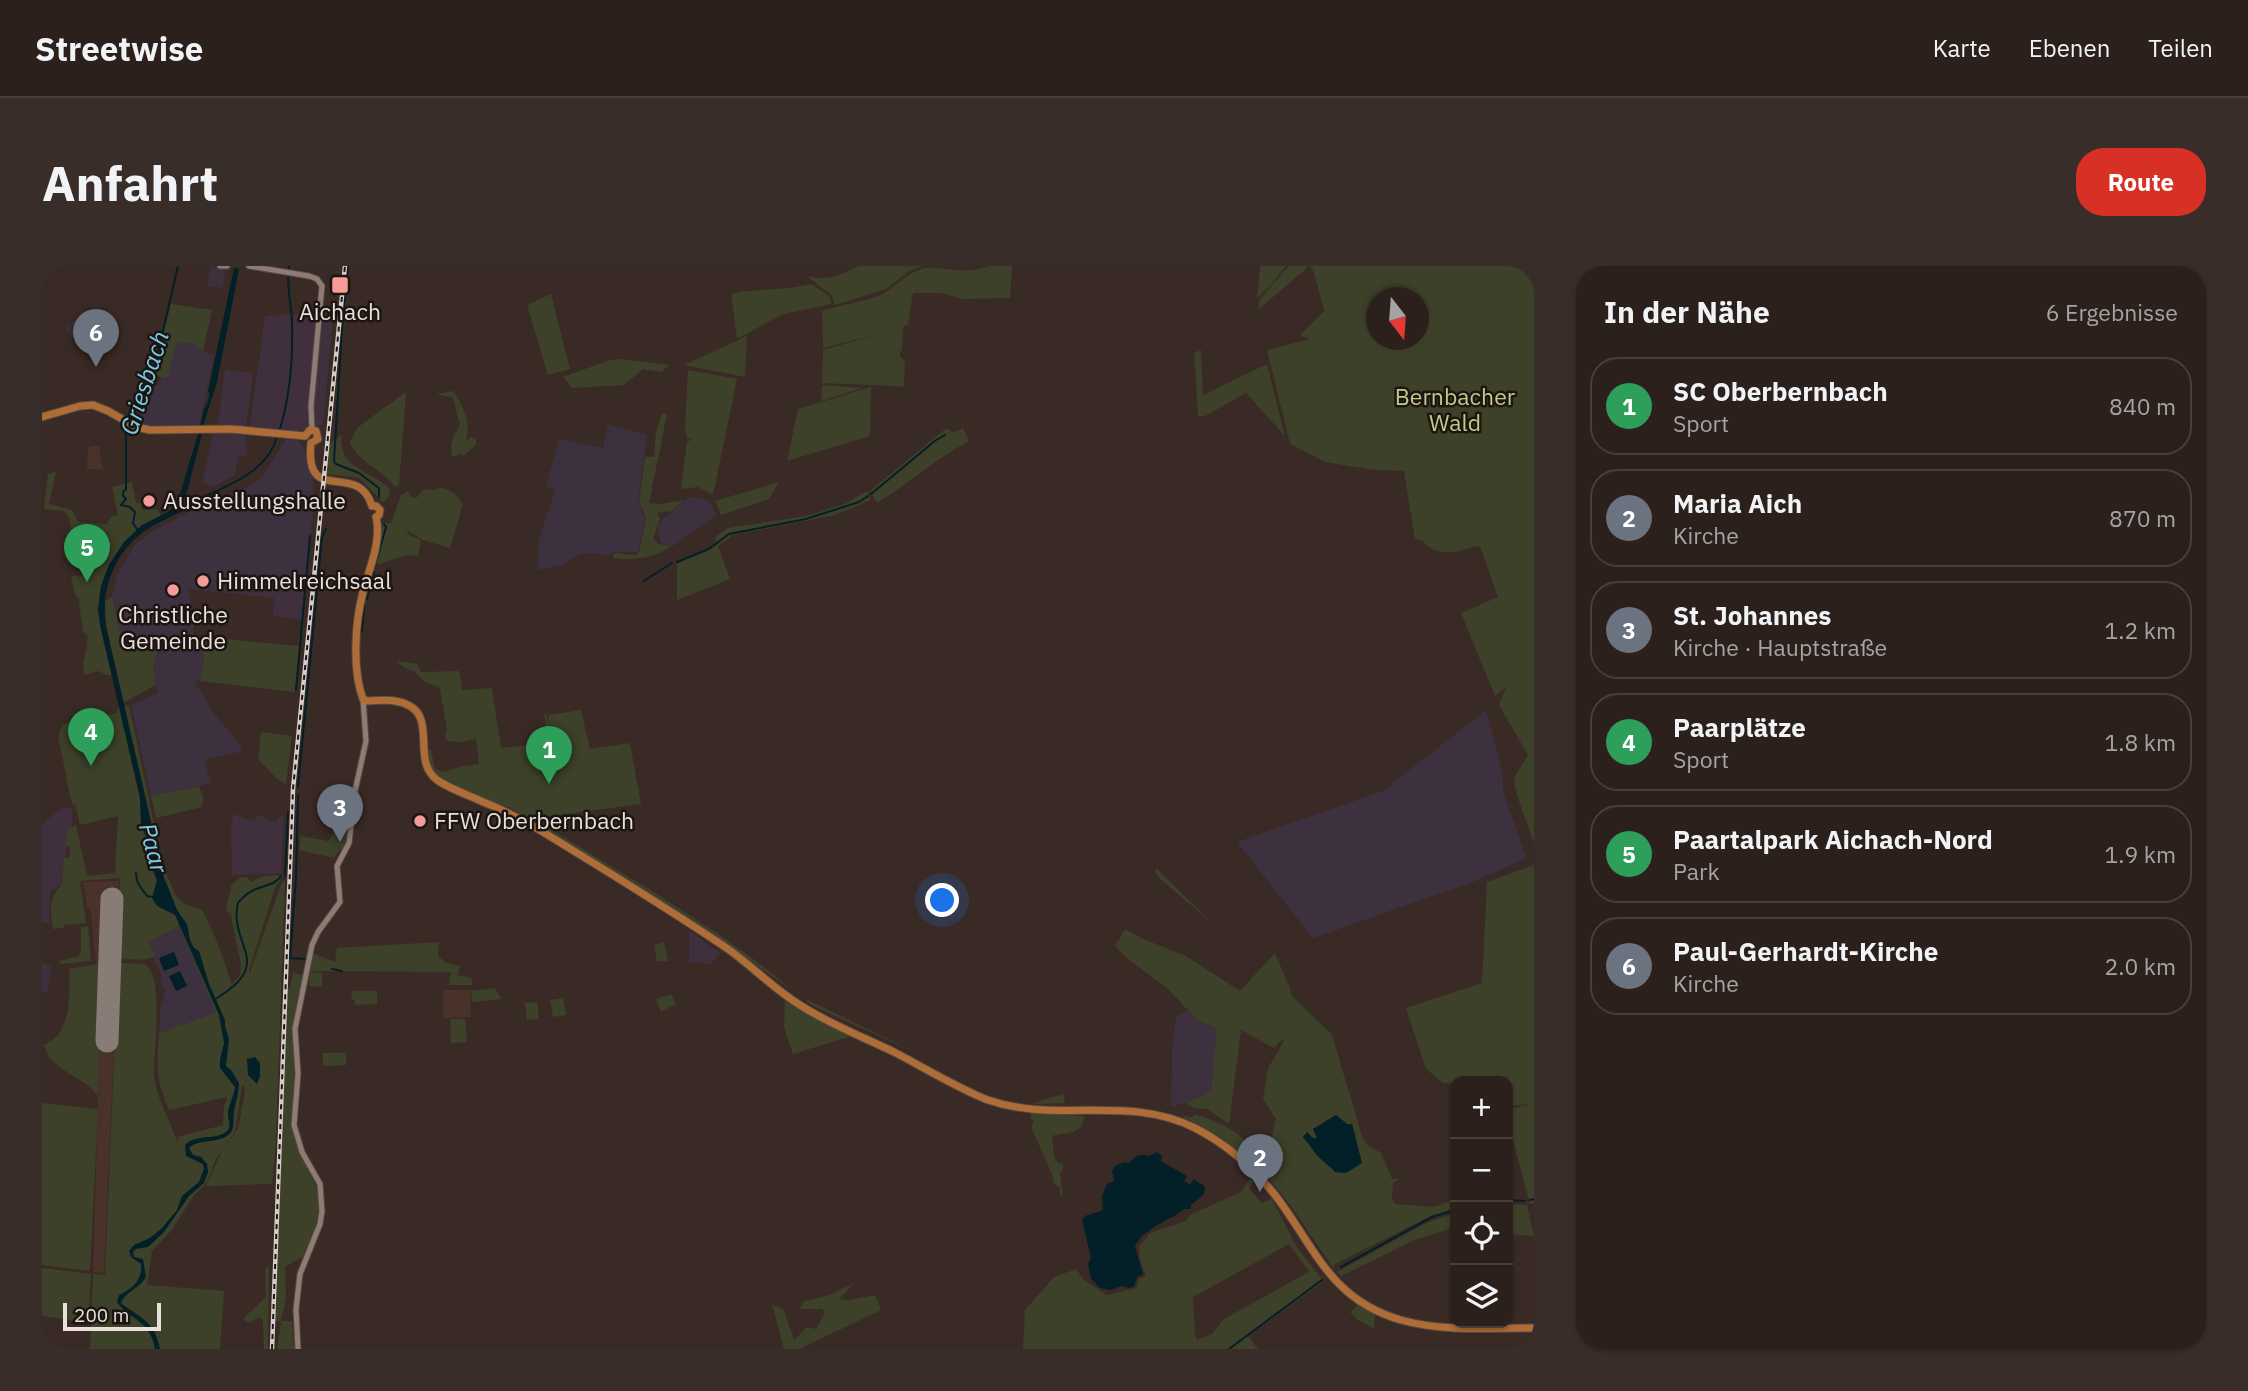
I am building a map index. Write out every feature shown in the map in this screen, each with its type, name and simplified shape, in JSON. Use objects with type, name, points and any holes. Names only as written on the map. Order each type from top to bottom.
[{"type":"main road","points":[[42,417],[93,405],[136,427],[160,432],[231,429],[305,436]]},
{"type":"main road","points":[[305,436],[312,429],[317,433],[318,437],[311,443],[311,464],[316,474],[331,482],[358,485],[367,493],[372,506],[380,510],[376,517],[377,536],[360,602],[357,625],[358,675],[363,699],[400,702],[417,711],[423,723],[427,766],[433,777],[449,787],[527,822],[729,950],[803,1007],[984,1098],[1024,1110],[1043,1112],[1109,1109],[1145,1112],[1171,1118],[1213,1138],[1234,1153],[1275,1196],[1328,1273],[1352,1295],[1375,1310],[1400,1320],[1426,1325],[1534,1328]]},
{"type":"main road","points":[[305,436],[311,443]]},
{"type":"street","points":[[220,266],[227,266]]},
{"type":"street","points":[[250,266],[314,277],[322,286],[311,406],[312,429]]},
{"type":"street","points":[[298,1349],[298,1292],[303,1266],[320,1224],[323,1204],[320,1184],[302,1152],[295,1130],[298,1079],[296,1023],[312,945],[340,902],[337,866],[349,843],[355,792],[366,741],[363,699]]},
{"type":"shaded area","points":[[210,266],[225,270],[223,288],[207,286]]},
{"type":"shaded area","points":[[323,309],[334,310],[323,424],[304,431],[250,427],[265,316],[311,313]]},
{"type":"shaded area","points":[[79,318],[97,332],[88,341],[79,334],[71,339],[65,327]]},
{"type":"shaded area","points":[[176,342],[196,344],[196,347],[214,356],[199,428],[146,425],[136,419],[160,379],[169,375]]},
{"type":"shaded area","points":[[225,370],[253,373],[246,427],[218,423]]},
{"type":"shaded area","points":[[608,424],[647,435],[638,500],[645,519],[638,552],[615,552],[607,556],[581,554],[564,564],[538,570],[539,540],[555,490],[546,486],[559,439],[603,448]]},
{"type":"shaded area","points":[[245,434],[247,455],[238,457],[235,475],[215,486],[202,483],[213,435]]},
{"type":"shaded area","points":[[286,439],[299,440],[305,450],[313,478],[313,512],[305,579],[250,574],[248,595],[189,589],[194,636],[203,637],[204,664],[201,678],[195,682],[212,711],[242,747],[239,752],[204,760],[211,783],[151,796],[131,705],[158,693],[153,667],[158,650],[123,644],[112,597],[117,575],[134,545],[154,530],[250,486],[262,477]]},
{"type":"shaded area","points":[[99,446],[103,469],[87,469],[88,448]]},
{"type":"shaded area","points":[[689,497],[708,500],[717,515],[673,546],[661,543],[658,527],[662,520]]},
{"type":"shaded area","points":[[250,574],[305,579],[302,620],[273,616],[274,598],[248,595]]},
{"type":"shaded area","points":[[1486,710],[1503,775],[1503,791],[1526,858],[1475,881],[1313,938],[1237,842],[1383,791]]},
{"type":"shaded area","points":[[71,807],[73,823],[68,836],[61,884],[50,892],[49,924],[42,922],[42,824],[61,809]]},
{"type":"shaded area","points":[[234,814],[254,822],[259,814],[275,823],[282,814],[284,820],[281,873],[232,875],[231,825]]},
{"type":"shaded area","points":[[119,881],[104,1273],[93,1272],[102,963],[96,964],[91,912],[87,906],[83,882]]},
{"type":"shaded area","points":[[179,926],[216,1013],[159,1033],[161,1002],[165,1000],[165,992],[154,958],[156,956],[149,942]]},
{"type":"shaded area","points":[[689,931],[720,953],[711,964],[689,962]]},
{"type":"shaded area","points":[[42,963],[52,967],[47,993],[42,992]]},
{"type":"shaded area","points":[[443,990],[470,990],[471,1017],[443,1018]]},
{"type":"shaded area","points":[[1188,1011],[1196,1019],[1218,1030],[1211,1093],[1171,1107],[1172,1049],[1176,1017]]},
{"type":"green space","points":[[859,266],[923,266],[909,271],[886,289],[835,305],[831,295],[806,275],[826,278]]},
{"type":"green space","points":[[1012,266],[1010,298],[962,299],[942,293],[913,293],[908,324],[903,327],[900,352],[900,357],[905,361],[904,387],[822,383],[823,350],[883,333],[823,348],[822,311],[880,295],[912,273],[925,268],[963,270]]},
{"type":"green space","points":[[1260,266],[1286,266],[1257,298]]},
{"type":"green space","points":[[1289,266],[1307,268],[1258,310],[1259,300]]},
{"type":"green space","name":"Bernbacher Wald","points":[[1309,266],[1534,266],[1534,844],[1514,784],[1516,774],[1528,755],[1499,705],[1506,687],[1495,696],[1461,613],[1498,597],[1480,546],[1446,552],[1435,550],[1422,540],[1415,539],[1404,471],[1374,470],[1325,462],[1292,445],[1289,440],[1267,350],[1310,339],[1300,335],[1324,311],[1314,272]]},
{"type":"green space","points":[[811,284],[829,296],[832,304],[783,314],[737,339],[731,294]]},
{"type":"green space","points":[[551,294],[570,369],[548,375],[527,305]]},
{"type":"green space","points":[[171,304],[212,310],[203,351],[195,344],[176,342],[169,375],[165,378],[153,375]]},
{"type":"green space","points":[[747,336],[745,377],[684,365]]},
{"type":"green space","points":[[1201,350],[1203,395],[1267,364],[1285,436],[1246,393],[1205,416],[1198,416],[1194,353]]},
{"type":"green space","points":[[610,360],[669,365],[661,372],[643,369],[624,385],[572,388],[563,377]]},
{"type":"green space","points":[[688,370],[737,379],[713,495],[698,487],[681,489],[687,442],[694,438],[687,439],[685,428]]},
{"type":"green space","points":[[822,385],[862,388],[821,401]]},
{"type":"green space","points":[[871,387],[870,436],[787,461],[798,409]]},
{"type":"green space","points":[[453,391],[467,420],[466,438],[476,439],[476,445],[463,456],[459,453],[456,457],[452,456],[451,446],[460,424],[453,398],[436,394]]},
{"type":"green space","points":[[406,392],[399,485],[395,487],[360,457],[350,443],[357,428]]},
{"type":"green space","points":[[662,413],[667,414],[649,503],[684,500],[672,511],[657,513],[660,519],[653,539],[659,544],[671,546],[644,558],[613,558],[614,553],[635,555],[639,552],[646,518],[639,501],[645,457],[654,457],[656,431]]},
{"type":"green space","points":[[963,428],[969,441],[877,503],[870,491],[944,430],[949,429],[953,433]]},
{"type":"green space","points":[[342,434],[344,454],[349,461],[388,487],[388,498],[383,502],[359,478],[326,474],[328,445]]},
{"type":"green space","points":[[56,472],[49,504],[72,510],[78,522],[107,524],[112,516],[118,515],[112,487],[132,482],[136,503],[141,503],[142,510],[157,509],[161,516],[136,532],[125,543],[108,567],[103,581],[99,619],[113,675],[98,671],[84,675],[87,635],[83,632],[79,598],[75,595],[71,576],[89,575],[91,549],[72,538],[69,517],[64,511],[45,509],[48,474]]},
{"type":"green space","points":[[779,482],[769,499],[721,515],[715,501]]},
{"type":"green space","points":[[441,487],[454,493],[463,504],[450,548],[423,540],[406,530],[409,535],[421,540],[418,556],[406,555],[374,566],[383,523],[391,523],[401,495],[408,491],[411,497],[416,498],[424,489],[434,490]]},
{"type":"green space","points":[[867,491],[871,500],[835,515],[733,535],[718,546],[730,579],[677,600],[677,564],[717,544],[715,537],[728,528],[806,516],[845,504]]},
{"type":"green space","points":[[112,597],[123,643],[158,650],[153,667],[156,685],[123,703],[106,626],[105,601]]},
{"type":"green space","points":[[203,637],[299,646],[295,692],[200,681],[204,664]]},
{"type":"green space","points":[[396,661],[417,664],[421,672],[459,671],[462,690],[492,688],[501,748],[549,743],[544,714],[550,729],[548,715],[581,710],[590,749],[630,743],[641,804],[529,819],[510,808],[450,785],[435,775],[427,750],[431,750],[435,769],[445,772],[479,764],[476,739],[448,741],[445,737],[447,730],[440,688],[424,681],[414,671]]},
{"type":"green space","points":[[129,705],[163,866],[176,896],[185,904],[202,910],[232,984],[240,975],[241,965],[231,916],[226,910],[231,885],[241,877],[248,878],[250,882],[264,876],[279,875],[280,881],[275,888],[249,975],[285,880],[272,1184],[206,1186],[222,1151],[238,1129],[245,1092],[242,1086],[235,1132],[216,1159],[207,1182],[194,1195],[172,1230],[152,1251],[147,1285],[224,1291],[220,1349],[90,1349],[93,1274],[105,1275],[118,963],[145,964],[155,984],[155,1083],[177,1141],[178,1137],[223,1125],[227,1099],[169,1110],[161,1089],[158,1064],[159,1033],[216,1013],[179,926],[149,942],[156,956],[142,960],[118,958],[120,878],[80,881],[86,923],[53,929],[52,900],[62,884],[64,857],[69,858],[70,847],[65,845],[67,831],[76,825],[87,876],[115,873],[118,816],[80,825],[75,804],[72,804],[58,736],[63,724],[117,713],[118,708]]},
{"type":"green space","points":[[261,732],[292,736],[286,784],[277,779],[258,759]]},
{"type":"green space","points":[[199,786],[203,798],[202,807],[156,818],[151,796]]},
{"type":"green space","points":[[542,820],[541,823],[701,922],[791,989],[665,903],[534,821]]},
{"type":"green space","points":[[335,832],[348,833],[345,848],[334,858],[299,850],[301,836],[328,841]]},
{"type":"green space","points":[[1534,865],[1534,1203],[1530,1204],[1513,1141],[1513,1108],[1533,1104],[1513,1106],[1513,1076],[1450,1076],[1450,1083],[1443,1083],[1426,1069],[1406,1008],[1482,983],[1487,882]]},
{"type":"green space","points":[[1156,868],[1210,921],[1160,879],[1155,872]]},
{"type":"green space","points":[[88,926],[91,961],[59,964],[60,961],[78,956],[81,951],[81,927]]},
{"type":"green space","points":[[1125,929],[1186,956],[1240,991],[1275,953],[1290,994],[1332,1035],[1362,1136],[1367,1145],[1381,1153],[1392,1179],[1400,1179],[1393,1183],[1392,1198],[1395,1204],[1435,1207],[1450,1201],[1450,1210],[1433,1215],[1335,1264],[1333,1268],[1291,1206],[1261,1169],[1269,1150],[1276,1119],[1263,1099],[1268,1068],[1284,1041],[1282,1039],[1274,1048],[1241,1030],[1229,1124],[1207,1109],[1194,1108],[1185,1103],[1211,1092],[1217,1028],[1196,1019],[1167,988],[1115,946]],"holes":[[[1336,1115],[1352,1125],[1356,1136],[1332,1169],[1329,1163],[1319,1158],[1303,1137],[1307,1133],[1313,1139],[1317,1138],[1313,1129]]]},
{"type":"green space","points":[[439,942],[438,956],[446,963],[460,966],[457,975],[472,978],[472,985],[449,985],[451,972],[308,971],[312,953],[335,962],[337,948]]},
{"type":"green space","points":[[664,942],[668,961],[657,961],[654,945]]},
{"type":"green space","points":[[102,963],[98,1096],[53,1061],[44,1045],[53,1040],[64,1023],[69,1001],[69,969]]},
{"type":"green space","points":[[293,972],[304,976],[295,1019],[296,1072],[292,1125],[298,1149],[318,1190],[320,1203],[315,1231],[304,1256],[285,1267],[286,1298],[281,1321],[292,1321],[294,1349],[277,1349],[281,1322],[275,1321],[287,988],[290,988]]},
{"type":"green space","points":[[310,972],[322,973],[322,987],[309,986]]},
{"type":"green space","points":[[495,988],[501,999],[472,1002],[471,991]]},
{"type":"green space","points":[[351,991],[377,991],[377,1004],[355,1005]]},
{"type":"green space","points":[[671,994],[676,1004],[661,1012],[656,999]]},
{"type":"green space","points":[[563,998],[566,1015],[553,1017],[550,1000]]},
{"type":"green space","points":[[806,999],[923,1056],[813,1006]]},
{"type":"green space","points":[[785,1001],[815,1018],[855,1035],[793,1054],[784,1027]]},
{"type":"green space","points":[[537,1002],[539,1019],[527,1020],[525,1003]]},
{"type":"green space","points":[[450,1019],[465,1019],[467,1042],[451,1043]]},
{"type":"green space","points":[[323,1053],[346,1053],[346,1065],[323,1066]]},
{"type":"green space","points":[[1063,1094],[1065,1103],[1030,1104]]},
{"type":"green space","points":[[42,1103],[98,1109],[90,1271],[42,1265]]},
{"type":"green space","points":[[1031,1113],[1084,1116],[1081,1127],[1077,1130],[1052,1136],[1054,1157],[1058,1163],[1063,1164],[1060,1174],[1063,1195],[1060,1197],[1060,1187],[1054,1184],[1031,1127],[1034,1121],[1031,1119]]},
{"type":"green space","points":[[1194,1114],[1216,1122],[1241,1137],[1254,1151],[1258,1167],[1217,1135],[1181,1116],[1193,1117]]},
{"type":"green space","points":[[1252,1175],[1256,1179],[1249,1188],[1262,1203],[1272,1199],[1296,1246],[1322,1279],[1320,1284],[1248,1336],[1258,1349],[1023,1349],[1025,1310],[1054,1277],[1076,1269],[1084,1280],[1107,1295],[1137,1288],[1139,1279],[1146,1276],[1139,1247],[1150,1233],[1186,1221],[1190,1215],[1241,1192]],"holes":[[[1289,1244],[1309,1272],[1224,1319],[1212,1334],[1197,1340],[1193,1297]]]},
{"type":"green space","points":[[1513,1204],[1527,1205],[1534,1236],[1513,1234]]},
{"type":"green space","points":[[1450,1215],[1450,1229],[1415,1240],[1341,1276],[1337,1272],[1424,1224]]},
{"type":"green space","points":[[269,1264],[268,1349],[264,1349],[263,1320],[260,1317],[249,1323],[243,1319],[266,1297],[265,1269]]},
{"type":"green space","points":[[42,1268],[91,1274],[88,1322],[42,1316]]},
{"type":"green space","points":[[854,1283],[839,1299],[875,1295],[881,1310],[799,1349],[784,1349],[772,1304],[784,1310],[794,1340],[807,1327],[816,1329],[824,1315],[823,1309],[800,1309],[804,1301],[830,1295]]},
{"type":"green space","points":[[1359,1304],[1375,1313],[1374,1329],[1350,1312]]},
{"type":"water","points":[[234,268],[239,269],[217,382],[203,426],[200,426],[210,393],[208,392]]},
{"type":"water","name":"Paar","points":[[198,434],[202,434],[187,492],[180,507],[195,500],[196,504],[155,525],[132,542],[111,574],[105,600],[106,626],[150,817],[156,857],[177,910],[187,924],[190,940],[199,951],[209,984],[225,1020],[229,1039],[226,1066],[239,1083],[231,1132],[223,1138],[198,1143],[189,1148],[193,1155],[201,1157],[207,1164],[208,1172],[204,1183],[189,1196],[164,1232],[148,1247],[133,1252],[134,1257],[143,1259],[146,1277],[121,1303],[150,1326],[160,1349],[155,1349],[149,1332],[117,1302],[119,1295],[132,1287],[140,1275],[141,1264],[131,1257],[129,1251],[162,1228],[177,1210],[182,1196],[199,1182],[203,1164],[186,1156],[185,1145],[195,1139],[217,1136],[227,1131],[230,1125],[228,1112],[235,1087],[220,1068],[224,1043],[219,1015],[175,915],[157,906],[152,898],[157,880],[150,864],[148,840],[141,826],[140,798],[98,610],[101,586],[109,565],[124,542],[142,525],[168,512],[177,504]]},
{"type":"water","points":[[174,952],[179,965],[164,971],[159,958]]},
{"type":"water","points":[[180,971],[187,986],[176,991],[169,976]]},
{"type":"water","points":[[255,1057],[260,1063],[257,1084],[248,1075],[247,1059]]},
{"type":"water","points":[[1336,1115],[1347,1124],[1352,1124],[1362,1163],[1346,1173],[1335,1172],[1303,1137],[1307,1132],[1317,1138],[1313,1129]]},
{"type":"water","points":[[1157,1152],[1162,1156],[1161,1161],[1187,1176],[1184,1181],[1190,1185],[1194,1179],[1205,1187],[1204,1194],[1191,1205],[1191,1209],[1184,1209],[1140,1239],[1135,1246],[1143,1274],[1137,1277],[1134,1287],[1122,1286],[1110,1290],[1100,1288],[1091,1279],[1088,1264],[1091,1258],[1082,1220],[1085,1216],[1103,1210],[1102,1196],[1107,1184],[1114,1181],[1112,1171],[1115,1166],[1129,1163],[1138,1156],[1149,1156]]},
{"type":"waterway","name":"Griesbach","points":[[130,421],[152,378],[178,266]]},
{"type":"waterway","points":[[279,432],[286,405],[291,363],[289,266]]},
{"type":"waterway","points":[[344,307],[348,266]]},
{"type":"waterway","points":[[343,311],[334,461],[359,473],[379,488],[379,497]]},
{"type":"waterway","name":"Griesbach","points":[[128,427],[126,489],[123,492],[126,499],[121,505],[130,507],[135,512],[133,523],[138,531]]},
{"type":"waterway","points":[[871,494],[945,435]]},
{"type":"waterway","points":[[196,501],[255,469],[272,449],[277,437]]},
{"type":"waterway","points":[[677,562],[709,549],[729,534],[806,519],[859,502],[868,496]]},
{"type":"waterway","points":[[375,566],[386,527],[384,524]]},
{"type":"waterway","points":[[298,787],[322,537],[326,529]]},
{"type":"waterway","points":[[296,690],[310,536]]},
{"type":"waterway","points":[[644,581],[672,563]]},
{"type":"waterway","points":[[367,599],[374,572]]},
{"type":"waterway","points":[[362,631],[364,607]]},
{"type":"waterway","points":[[298,795],[290,958],[305,959]]},
{"type":"waterway","points":[[285,876],[288,812]]},
{"type":"waterway","name":"Paar","points":[[136,873],[141,888],[147,896],[153,897]]},
{"type":"waterway","points":[[217,998],[244,974],[247,963],[237,918],[238,903],[250,892],[273,883],[281,876]]},
{"type":"waterway","points":[[332,969],[342,971]]},
{"type":"waterway","points":[[1530,1200],[1534,1199]]},
{"type":"waterway","points":[[1513,1200],[1525,1201]]},
{"type":"waterway","points":[[1341,1267],[1432,1217],[1450,1212]]},
{"type":"waterway","points":[[1229,1349],[1322,1280]]},
{"type":"runway","points":[[107,1041],[112,899]]},
{"type":"railway","points":[[272,1349],[293,789],[345,266]]},
{"type":"place","name":"Aichach","points":[[340,285]]},
{"type":"place","name":"Paul-Gerhardt-Kirche","points":[[96,367]]},
{"type":"place","name":"Ausstellungshalle","points":[[149,501]]},
{"type":"place","name":"Himmelreichsaal","points":[[203,581]]},
{"type":"place","name":"Paartalpark Aichach-Nord","points":[[87,582]]},
{"type":"place","name":"Christliche Gemeinde","points":[[173,590]]},
{"type":"place","name":"Paarplätze","points":[[91,766]]},
{"type":"place","name":"SC Oberbernbach","points":[[549,784]]},
{"type":"place","name":"FFW Oberbernbach","points":[[420,821]]},
{"type":"place","name":"St. Johannes","points":[[340,842]]},
{"type":"place","name":"Maria Aich","points":[[1260,1192]]}]
